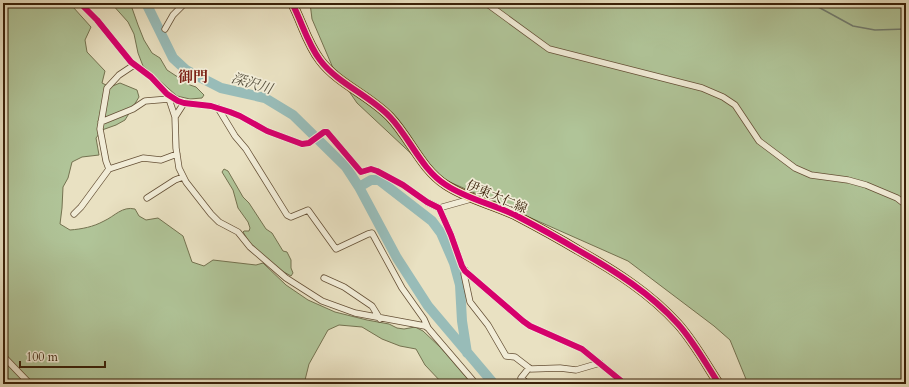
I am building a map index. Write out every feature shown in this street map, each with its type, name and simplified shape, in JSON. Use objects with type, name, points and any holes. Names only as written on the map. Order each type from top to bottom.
[{"type":"main road","name":"伊東大仁線","points":[[292,3],[312,48],[320,60],[336,76],[369,99],[391,118],[418,156],[437,178],[445,184],[472,198],[528,222],[610,268],[629,281],[651,298],[678,324],[693,343],[719,384]]},
{"type":"street","points":[[80,3],[97,20],[134,65],[151,78],[169,97],[184,103],[218,108],[240,116],[267,131],[302,144],[309,143],[324,132],[327,132],[361,172],[371,169],[377,171],[403,185],[427,202],[439,208],[451,235],[462,266],[465,270],[530,326],[582,349],[625,384]]},
{"type":"street","points":[[165,29],[173,15],[185,3]]},
{"type":"street","points":[[486,3],[549,49],[702,88],[723,97],[735,105],[759,141],[795,168],[811,175],[848,180],[866,185],[896,198],[906,205]]},
{"type":"street","points":[[109,168],[102,142],[101,122],[106,104],[107,88],[119,75],[134,65]]},
{"type":"street","points":[[169,97],[175,117],[179,168],[183,177],[219,222],[241,235],[250,248],[296,286],[322,301],[340,309],[355,313],[380,319],[425,326],[428,328]]},
{"type":"street","points":[[101,122],[133,109],[145,101],[169,97]]},
{"type":"street","points":[[175,117],[184,103]]},
{"type":"street","points":[[218,108],[235,136],[246,149],[287,215],[291,217],[308,210],[336,249],[372,233],[402,288],[422,314],[428,328],[476,384]]},
{"type":"street","points":[[74,214],[81,207],[109,168],[143,158],[161,160],[177,154]]},
{"type":"street","points":[[147,198],[171,182],[183,177]]},
{"type":"street","points":[[439,208],[472,198]]},
{"type":"street","points":[[465,270],[464,274],[472,305],[488,325],[506,356],[515,357],[529,368],[538,369],[560,368],[576,370],[600,363]]},
{"type":"street","points":[[324,278],[344,287],[372,306],[380,319]]},
{"type":"street","points":[[3,356],[30,384]]},
{"type":"street","points":[[528,384],[521,378],[529,368]]},
{"type":"green space","points":[[3,3],[46,3],[49,5],[73,7],[91,27],[85,40],[87,52],[105,71],[102,83],[110,87],[120,83],[137,90],[139,97],[125,120],[102,130],[96,138],[99,155],[82,157],[72,162],[68,178],[63,187],[60,224],[70,230],[83,228],[100,223],[122,210],[130,208],[135,209],[139,216],[146,220],[158,218],[183,236],[192,262],[204,266],[213,260],[256,265],[263,263],[286,285],[308,300],[335,312],[389,324],[397,328],[404,329],[415,327],[423,331],[440,347],[472,384],[443,384],[425,365],[416,349],[400,346],[382,339],[362,327],[339,325],[328,330],[309,364],[304,384],[3,384]]},
{"type":"green space","points":[[111,3],[128,3],[132,8],[144,40],[152,53],[160,58],[167,70],[190,85],[196,87],[204,95],[202,98],[190,99],[177,96],[143,66],[138,53],[134,34],[128,22]]},
{"type":"green space","points":[[310,3],[906,3],[906,384],[748,384],[730,340],[714,326],[628,261],[434,175],[357,103],[333,68],[312,19]]},
{"type":"green space","points":[[224,169],[228,171],[243,197],[249,203],[266,229],[272,233],[283,251],[287,252],[291,260],[291,268],[293,273],[291,276],[282,271],[251,245],[243,232],[249,231],[250,228],[248,222],[238,208],[233,190],[222,172]]},
{"type":"waterway","name":"深沢川","points":[[146,3],[173,58],[186,70],[221,88],[265,98],[293,115],[346,167],[359,187],[397,258],[428,306],[494,384]]},
{"type":"waterway","points":[[811,3],[853,26],[875,30],[906,29]]},
{"type":"waterway","name":"深沢川","points":[[359,187],[371,180],[379,180],[432,221],[441,233],[454,263],[460,285],[462,321],[467,353]]},
{"type":"cycle path","points":[[80,3],[97,20],[131,62],[151,77],[167,94],[178,101],[211,106],[230,112],[267,131],[302,144],[309,143],[324,132],[327,132],[361,172],[371,169],[377,171],[403,185],[427,202],[439,208],[465,271],[530,326],[582,349],[625,384]]},
{"type":"cycle path","points":[[292,3],[312,47],[320,60],[336,76],[373,102],[390,117],[404,134],[423,162],[437,178],[462,194],[506,211],[531,223],[619,274],[644,292],[656,302],[684,331],[719,384]]},
{"type":"district","name":"御門","points":[[193,77]]}]
